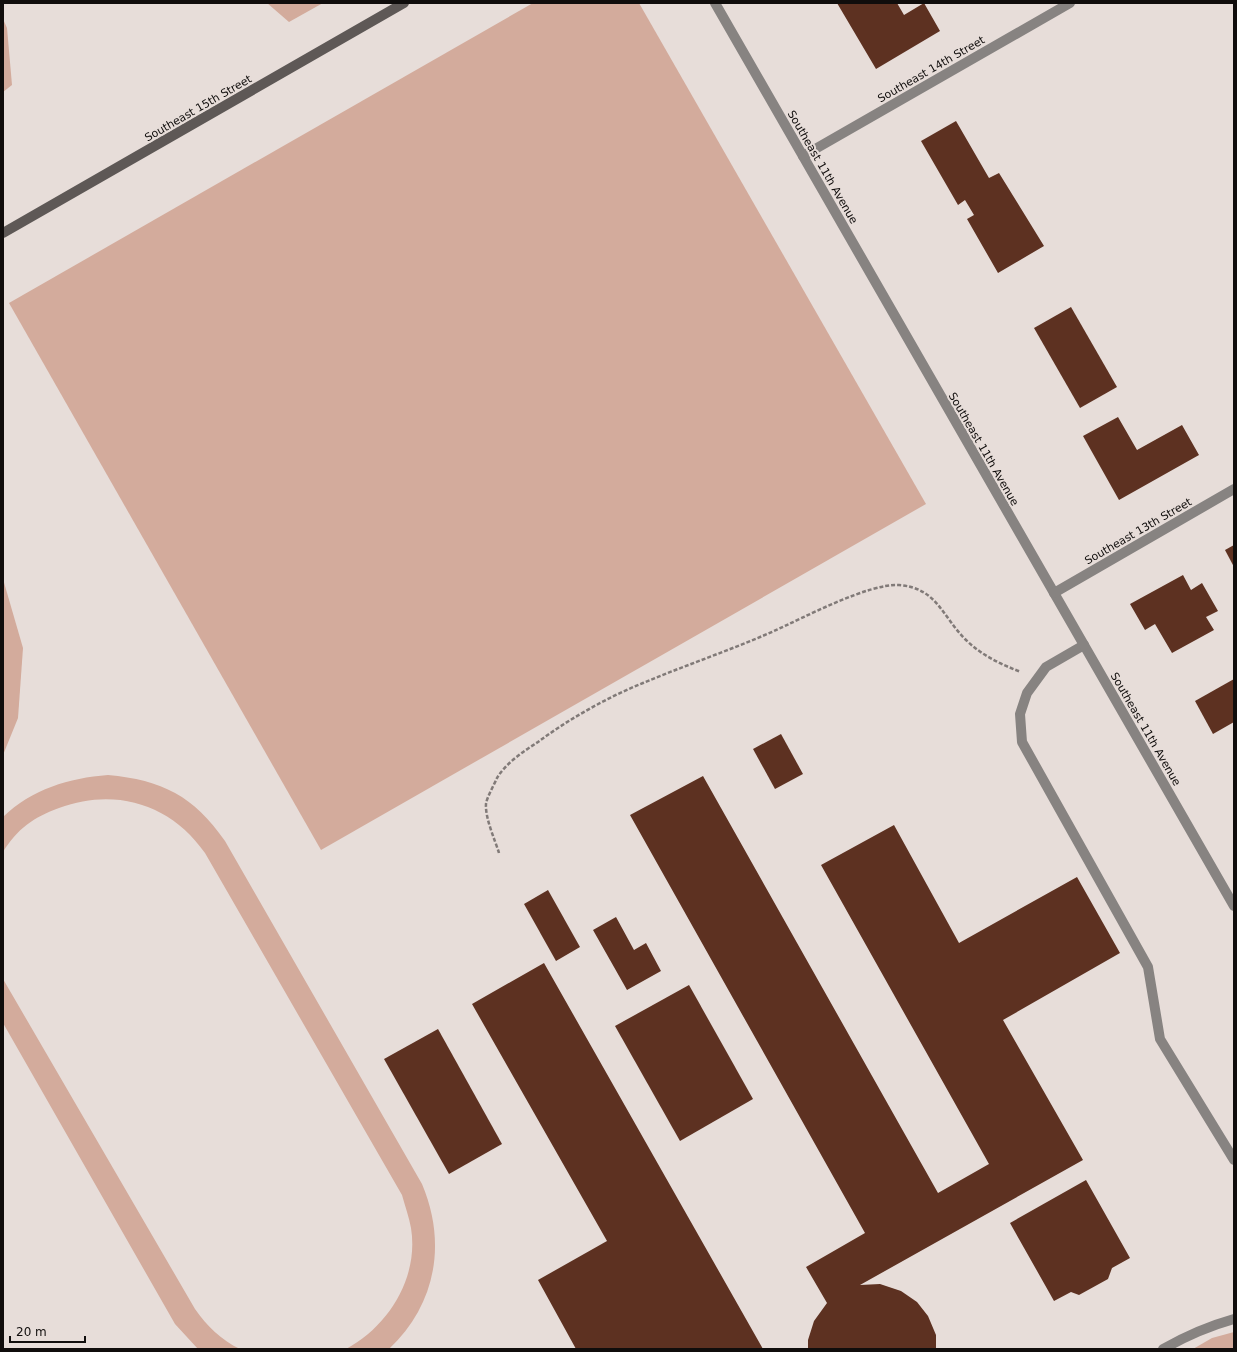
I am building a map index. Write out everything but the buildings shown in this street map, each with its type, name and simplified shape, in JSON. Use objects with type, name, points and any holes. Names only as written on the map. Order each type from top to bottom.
[{"type":"street","name":"Southeast 15th Street","points":[[3,233],[404,3]]},
{"type":"street","name":"Southeast 11th Avenue","points":[[715,3],[1234,906]]},
{"type":"street","name":"Southeast 14th Street","points":[[803,156],[1070,3]]},
{"type":"street","name":"Southeast 13th Street","points":[[1054,593],[1234,490]]},
{"type":"street","points":[[1084,645],[1046,667],[1027,693],[1020,714],[1022,742],[1148,967],[1160,1038],[1234,1160]]},
{"type":"street","points":[[1163,1349],[1194,1333],[1234,1319]]},
{"type":"path","points":[[499,853],[490,828],[486,804],[498,777],[519,754],[552,732],[641,684],[772,632],[847,598],[876,588],[898,585],[916,588],[933,597],[964,638],[978,650],[998,663],[1036,679]]},
{"type":"shaded area","points":[[267,3],[323,3],[289,22]]},
{"type":"shaded area","points":[[533,3],[639,3],[926,504],[321,850],[9,303]]},
{"type":"shaded area","points":[[3,19],[7,28],[12,85],[3,92]]},
{"type":"shaded area","points":[[3,579],[23,648],[18,718],[3,755]]},
{"type":"shaded area","points":[[108,775],[127,777],[161,786],[189,802],[213,825],[225,841],[422,1184],[430,1206],[434,1228],[435,1251],[432,1272],[427,1293],[418,1313],[405,1332],[389,1349],[346,1349],[361,1339],[388,1314],[398,1298],[405,1282],[410,1264],[412,1246],[411,1228],[402,1195],[205,853],[191,836],[176,822],[159,812],[140,804],[121,800],[101,799],[80,802],[42,815],[20,830],[3,852],[3,817],[14,807],[39,792],[65,782]]},
{"type":"shaded area","points":[[3,979],[195,1309],[215,1332],[240,1349],[198,1349],[175,1324],[3,1023]]},
{"type":"shaded area","points":[[1234,1332],[1234,1349],[1193,1349],[1212,1338]]}]
